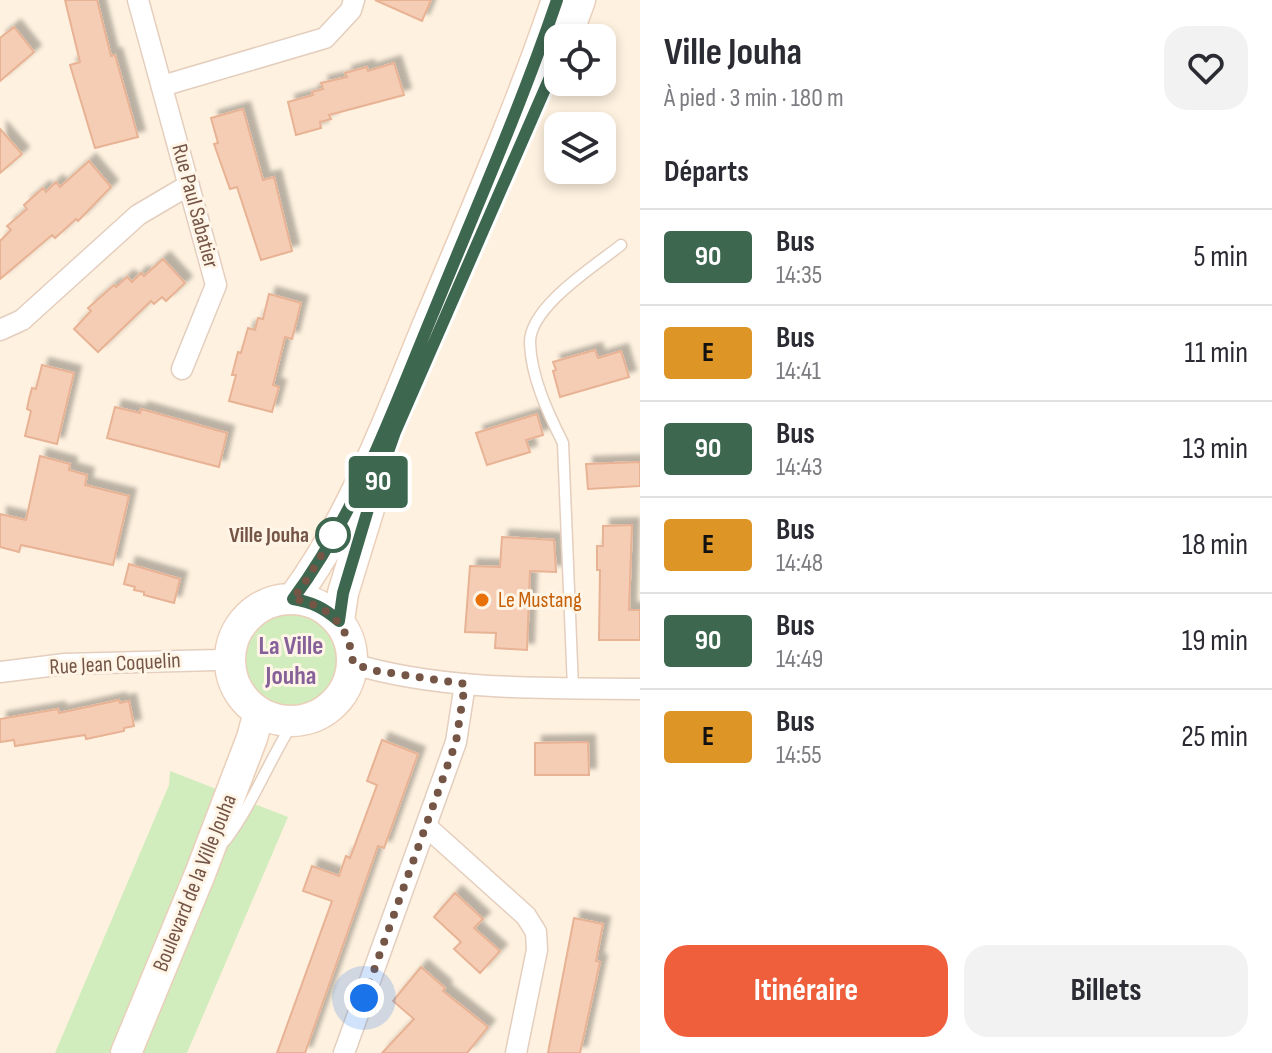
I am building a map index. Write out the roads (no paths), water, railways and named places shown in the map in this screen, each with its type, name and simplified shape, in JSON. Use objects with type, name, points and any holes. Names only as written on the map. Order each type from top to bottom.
[{"type":"main road","points":[[293,599],[353,501],[511,125],[557,0]]},
{"type":"main road","points":[[571,24],[580,0]]},
{"type":"main road","points":[[339,621],[343,593],[364,521],[395,432],[544,91]]},
{"type":"main road","points":[[293,599],[310,602],[339,621],[352,648],[353,664],[349,682],[340,698],[327,710],[311,718],[276,720],[259,712],[237,689],[231,673],[230,657],[233,642],[249,615],[277,601],[293,599]]},
{"type":"main road","name":"Boulevard de la Ville Jouha","points":[[126,1053],[200,874],[259,712]]},
{"type":"street","name":"Rue Paul Sabatier","points":[[138,0],[216,285],[182,369]]},
{"type":"street","points":[[162,86],[325,38],[351,10],[354,0]]},
{"type":"street","points":[[0,330],[22,320],[138,215],[189,185]]},
{"type":"street","name":"Rue Jean Coquelin","points":[[0,672],[65,664],[216,660],[230,657]]},
{"type":"street","points":[[353,664],[377,671],[465,684],[640,689]]},
{"type":"street","points":[[344,1053],[456,742],[465,684]]},
{"type":"street","points":[[427,827],[526,916],[536,932],[537,950],[516,1053]]},
{"type":"lane","points":[[573,688],[563,443],[548,412],[530,341],[536,323],[555,298],[621,245]]},
{"type":"lane","points":[[200,874],[240,821],[294,721]]},
{"type":"place","name":"Ville Jouha","points":[[333,535]]},
{"type":"place","name":"Le Mustang","points":[[482,600]]},
{"type":"district","name":"La Ville Jouha","points":[[291,661]]}]
